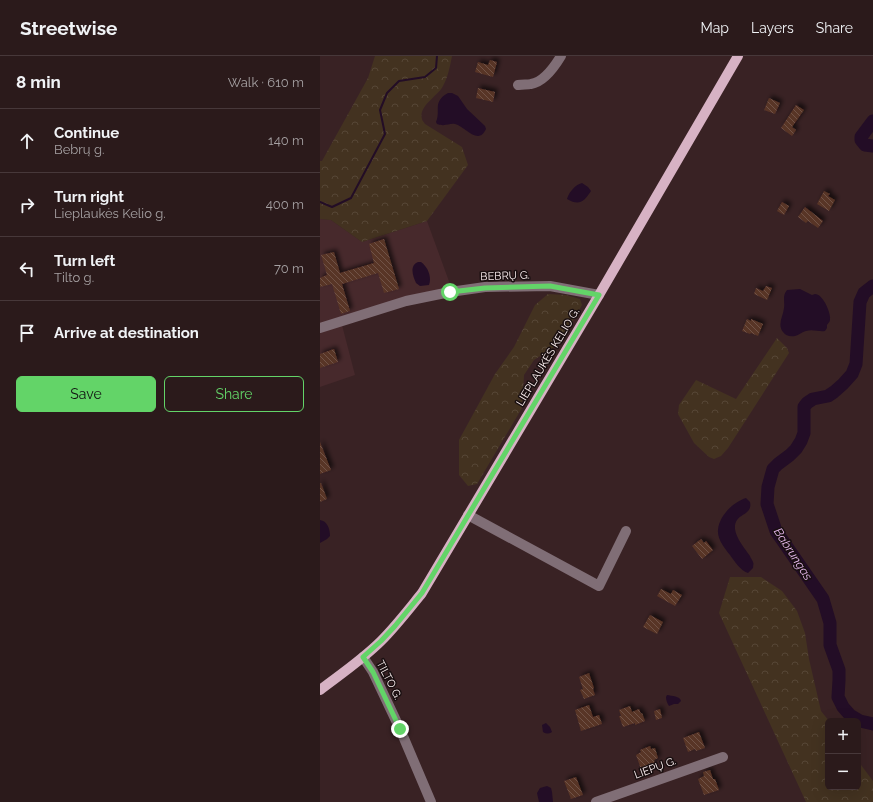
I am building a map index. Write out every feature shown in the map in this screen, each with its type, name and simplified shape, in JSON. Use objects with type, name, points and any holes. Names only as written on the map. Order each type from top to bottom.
[{"type":"main road","name":"LIEPLAUKĖS KELIO G.","points":[[320,690],[363,657],[381,641],[422,593],[599,295],[738,56]]},
{"type":"street","points":[[518,85],[533,84],[545,76],[561,56]]},
{"type":"street","name":"BEBRŲ G.","points":[[320,328],[406,301],[450,292],[485,288],[550,286],[599,295]]},
{"type":"street","points":[[468,515],[599,586],[626,531]]},
{"type":"street","name":"TILTO G.","points":[[363,657],[373,672],[400,729],[431,802]]},
{"type":"street","name":"LIEPŲ G.","points":[[596,802],[723,756]]},
{"type":"shaded area","points":[[448,93],[458,96],[467,109],[485,126],[486,129],[483,134],[476,136],[455,124],[437,124],[438,103],[443,96]]},
{"type":"shaded area","points":[[582,183],[591,191],[586,198],[581,202],[575,202],[567,199],[573,189]]},
{"type":"shaded area","points":[[320,219],[331,220],[362,242],[427,221],[454,295],[426,299],[342,325],[355,375],[320,387]]},
{"type":"shaded area","points":[[418,262],[421,262],[427,269],[430,276],[429,285],[420,286],[416,283],[413,274],[413,266]]},
{"type":"shaded area","points":[[800,289],[812,295],[818,295],[824,300],[830,316],[830,321],[825,331],[809,330],[796,336],[791,336],[787,335],[781,329],[780,323],[784,308],[785,294],[787,290]]},
{"type":"shaded area","points":[[746,498],[750,502],[749,510],[737,520],[735,529],[739,540],[753,563],[753,568],[748,573],[736,563],[726,550],[718,533],[721,520],[728,510],[736,503]]},
{"type":"shaded area","points":[[320,520],[328,525],[330,536],[320,543]]},
{"type":"shaded area","points":[[667,695],[677,697],[681,701],[678,704],[669,706],[666,699]]},
{"type":"shaded area","points":[[546,723],[550,727],[551,733],[543,732],[542,725]]},
{"type":"shaded area","points":[[547,786],[551,788],[553,802],[539,802],[537,793],[540,788]]},
{"type":"green space","points":[[375,56],[452,56],[445,83],[426,105],[423,110],[422,120],[425,124],[462,147],[468,165],[427,221],[362,242],[331,220],[320,219],[320,161],[322,161],[368,78]]},
{"type":"green space","points":[[548,294],[566,295],[580,299],[582,305],[560,343],[534,360],[524,375],[522,408],[477,484],[468,486],[459,475],[459,440],[495,374],[514,347],[535,305]]},
{"type":"green space","points":[[777,338],[787,348],[789,353],[728,448],[721,456],[714,459],[709,457],[694,443],[678,414],[679,405],[696,380],[736,399]]},
{"type":"green space","points":[[730,577],[761,577],[782,591],[797,611],[805,633],[809,659],[821,711],[827,718],[825,718],[825,790],[861,790],[861,765],[873,781],[873,802],[806,802],[719,613]]},
{"type":"building","points":[[490,60],[497,62],[493,77],[475,72],[478,62],[488,65]]},
{"type":"building","points":[[478,88],[495,92],[493,102],[476,98]]},
{"type":"building","points":[[769,98],[780,103],[775,114],[764,110]]},
{"type":"building","points":[[796,105],[804,110],[792,127],[796,130],[792,136],[781,128]]},
{"type":"building","points":[[824,191],[830,194],[828,196],[835,200],[829,211],[817,204]]},
{"type":"building","points":[[782,202],[789,206],[784,215],[777,211]]},
{"type":"building","points":[[805,207],[823,221],[818,228],[808,221],[806,223],[798,217]]},
{"type":"building","points":[[384,239],[399,289],[384,293],[378,273],[342,284],[350,311],[341,314],[332,284],[320,287],[320,278],[327,275],[321,255],[334,252],[340,273],[374,263],[369,244]]},
{"type":"building","points":[[766,286],[772,288],[767,300],[754,294],[756,288],[763,291]]},
{"type":"building","points":[[747,319],[763,324],[758,336],[742,331]]},
{"type":"building","points":[[334,349],[338,362],[320,368],[320,354]]},
{"type":"building","points":[[320,442],[331,470],[320,474]]},
{"type":"building","points":[[320,483],[327,499],[320,502]]},
{"type":"building","points":[[701,539],[704,543],[706,541],[713,550],[702,559],[692,546]]},
{"type":"building","points":[[661,589],[671,594],[673,590],[682,595],[675,606],[657,596]]},
{"type":"building","points":[[650,615],[663,622],[657,634],[643,627]]},
{"type":"building","points":[[589,673],[595,695],[584,699],[580,690],[583,689],[579,677]]},
{"type":"building","points":[[589,705],[593,717],[599,715],[602,724],[581,731],[575,710]]},
{"type":"building","points":[[630,706],[632,712],[639,709],[645,721],[635,725],[635,723],[623,727],[619,716],[621,716],[619,710]]},
{"type":"building","points":[[660,709],[662,718],[656,720],[654,711]]},
{"type":"building","points":[[699,732],[705,748],[696,751],[695,749],[688,752],[683,738]]},
{"type":"building","points":[[650,746],[651,749],[655,748],[658,758],[654,760],[655,763],[649,765],[650,769],[642,772],[636,755],[641,752],[640,750]]},
{"type":"building","points":[[710,770],[719,790],[704,795],[698,779],[704,776],[703,772]]},
{"type":"building","points":[[576,777],[583,795],[571,799],[564,781]]},
{"type":"waterway","points":[[320,202],[332,207],[351,198],[385,134],[380,110],[387,93],[399,81],[425,77],[436,68],[437,56]]},
{"type":"waterway","name":"Babrungas","points":[[873,121],[861,137],[861,140],[865,145],[873,146]]},
{"type":"waterway","name":"Babrungas","points":[[873,286],[864,293],[860,302],[856,364],[852,374],[834,392],[828,396],[813,399],[804,407],[804,433],[801,441],[796,449],[773,469],[768,487],[767,504],[776,531],[823,599],[830,623],[830,645],[839,670],[838,697],[843,707],[850,715],[860,721],[873,724]]},
{"type":"route","points":[[400,729],[373,672],[363,657],[395,626],[422,593],[599,295],[550,286],[485,288],[450,292]]}]
